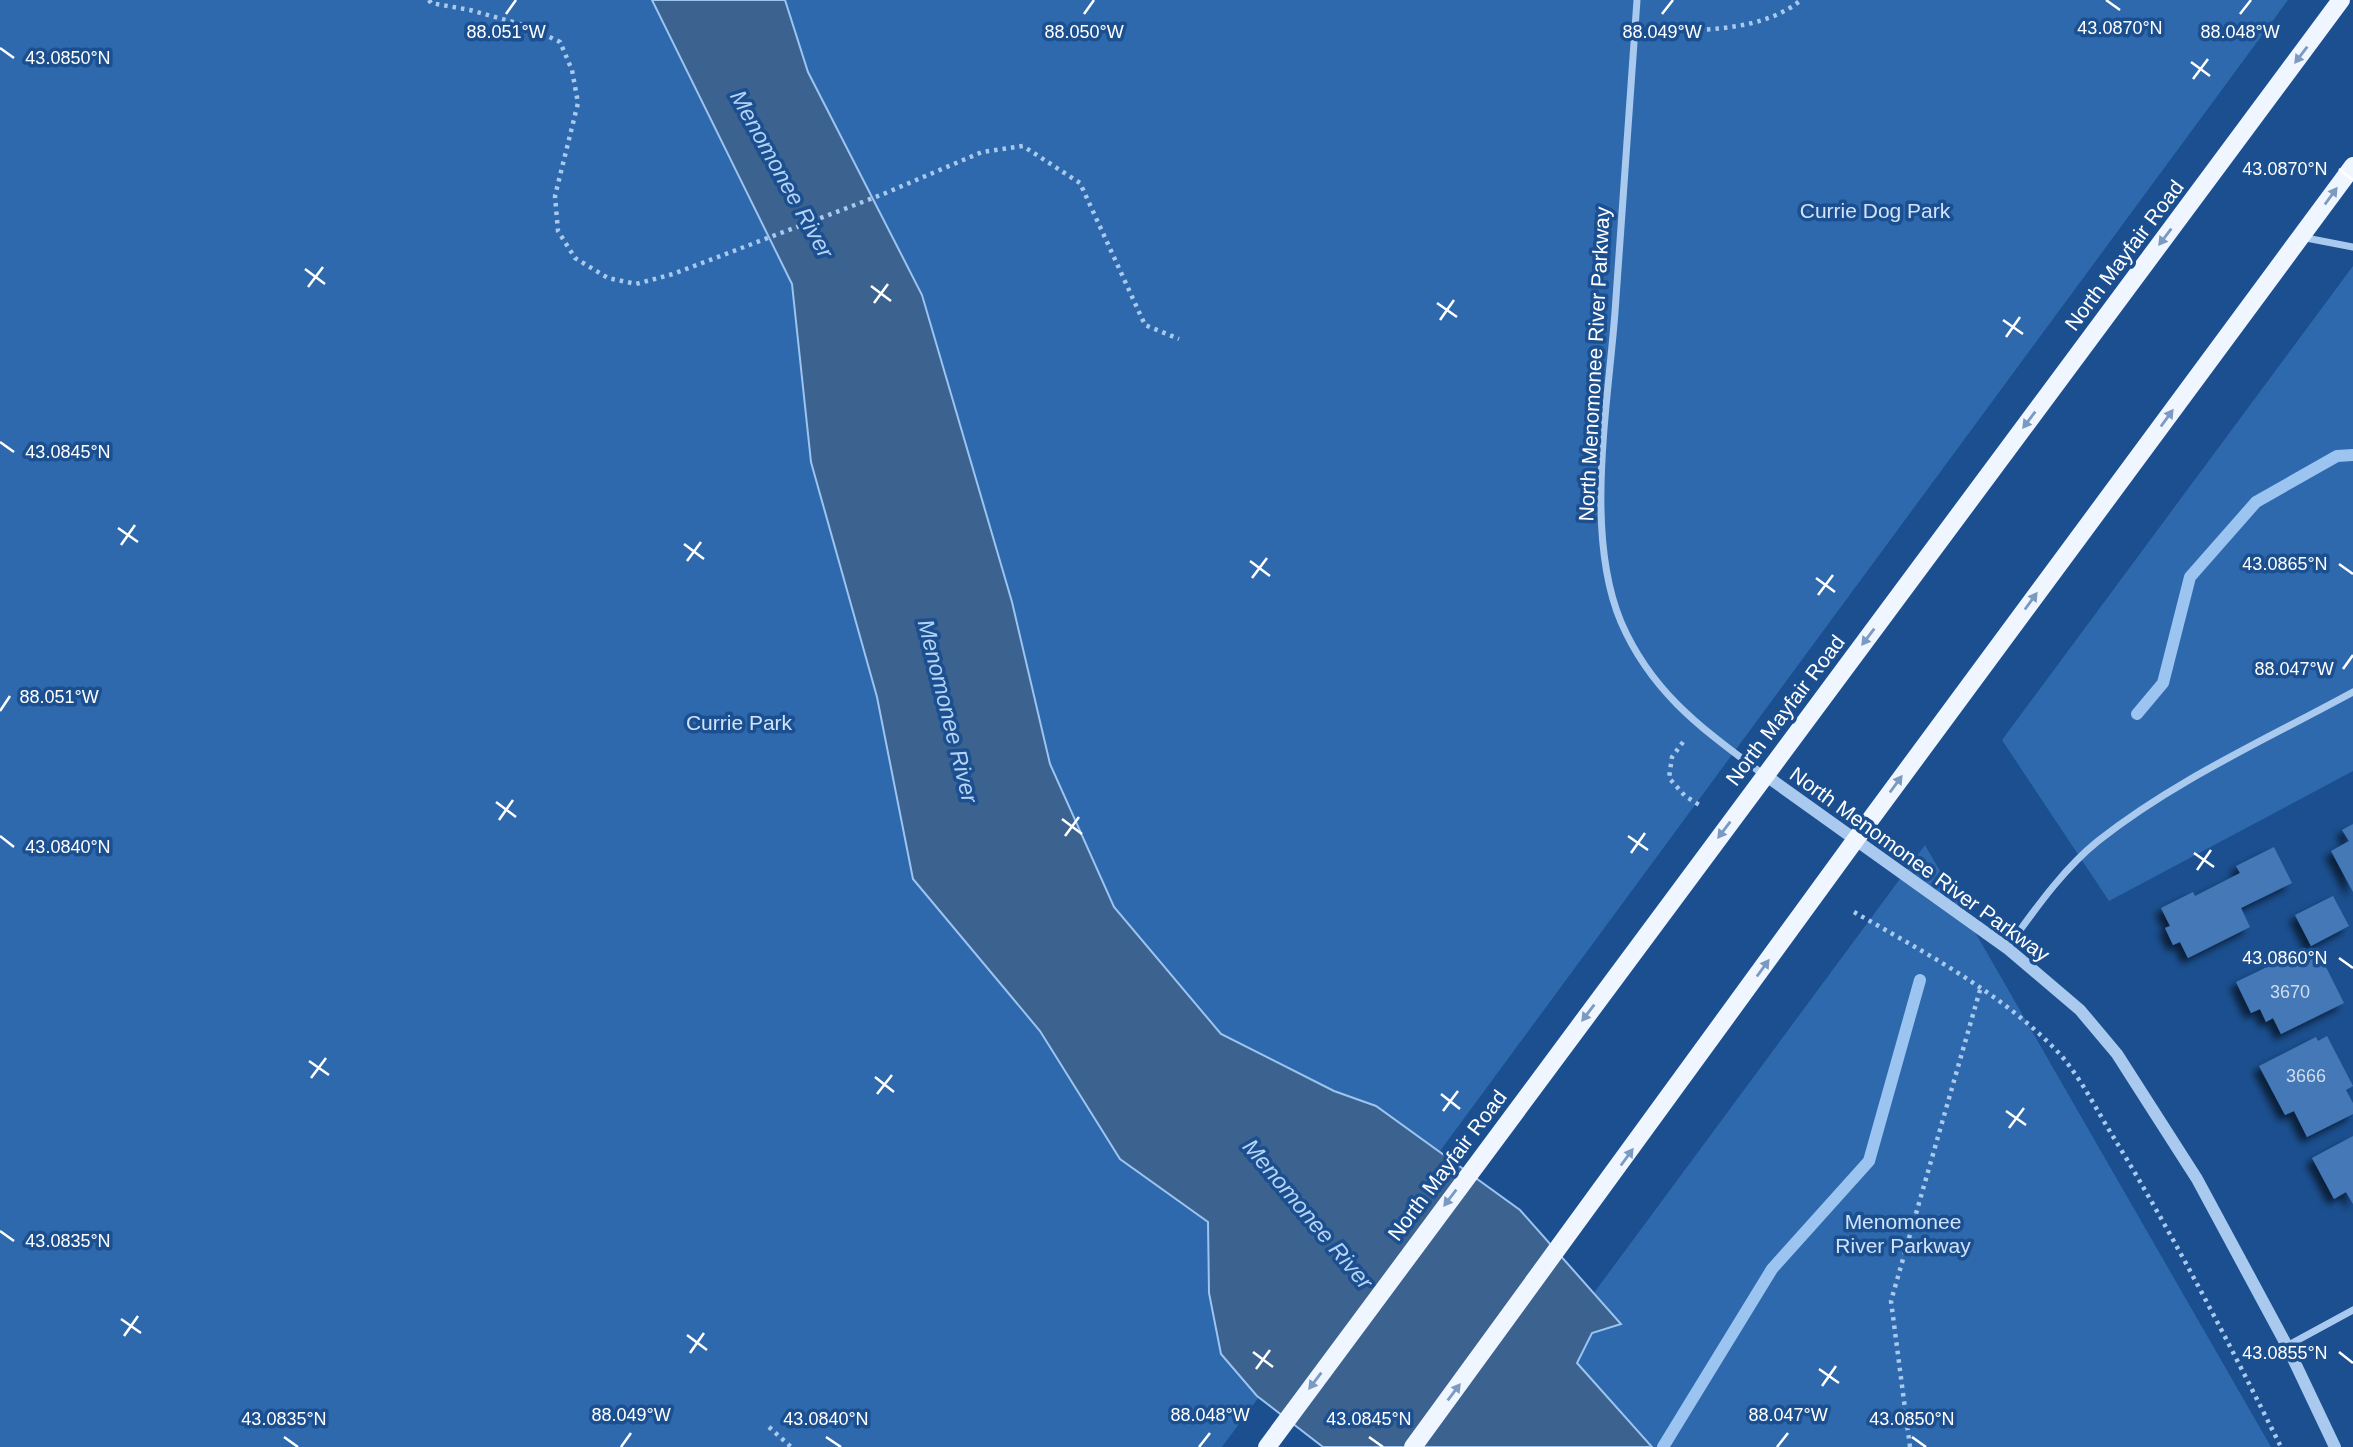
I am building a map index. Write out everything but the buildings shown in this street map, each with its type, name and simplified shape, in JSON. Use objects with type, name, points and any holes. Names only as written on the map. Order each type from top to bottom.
[{"type":"main road","name":"North Mayfair Road","points":[[1269,1443],[2341,0]]},
{"type":"main road","points":[[1413,1447],[1587,1212],[1856,839],[2353,166]]},
{"type":"street","name":"North Menomonee River Parkway","points":[[1637,0],[1605,420],[1602,519],[1606,571],[1621,622],[1663,692],[1696,724],[2007,947],[2080,1010],[2117,1054],[2197,1179],[2287,1346],[2334,1447]]},
{"type":"street","points":[[2301,237],[2353,247]]},
{"type":"street","points":[[2007,947],[2041,902],[2096,843],[2174,789],[2353,692]]},
{"type":"street","points":[[2287,1346],[2353,1310]]},
{"type":"path","points":[[429,0],[431,3],[470,10],[527,26],[559,42],[572,70],[578,103],[555,196],[558,231],[575,258],[608,278],[636,284],[673,274],[881,195],[982,152],[1023,146],[1080,183],[1145,325],[1180,339]]},
{"type":"path","points":[[1634,28],[1694,32],[1749,22],[1789,10],[1801,0]]},
{"type":"path","points":[[1696,724],[1672,757],[1668,769],[1675,786],[1701,806]]},
{"type":"path","points":[[1854,912],[1922,951],[2034,1029],[2074,1073],[2129,1164],[2223,1331],[2281,1447]]},
{"type":"path","points":[[1910,1447],[1891,1301],[1980,990]]},
{"type":"path","points":[[769,1427],[791,1447]]},
{"type":"green space","name":"Currie Park","points":[[0,0],[2288,0],[1222,1447],[0,1447]]},
{"type":"green space","points":[[2353,266],[2353,771],[2109,901],[2002,740]]},
{"type":"green space","name":"Menomonee River Parkway","points":[[1925,845],[2271,1447],[1480,1447]]},
{"type":"water","name":"Menomonee River","points":[[652,0],[785,0],[808,72],[922,295],[1012,602],[1050,764],[1114,907],[1221,1034],[1334,1091],[1376,1106],[1520,1210],[1621,1324],[1592,1333],[1577,1363],[1652,1447],[1323,1447],[1257,1396],[1221,1354],[1209,1293],[1208,1222],[1120,1159],[1040,1031],[913,879],[877,697],[811,462],[792,284]]},
{"type":"waterway","points":[[2137,714],[2163,683],[2190,577],[2256,502],[2337,456],[2353,455]]},
{"type":"waterway","points":[[1663,1447],[1772,1269],[1869,1161],[1920,980]]},
{"type":"park label","name":"Currie Dog Park","points":[[1875,210]]}]
